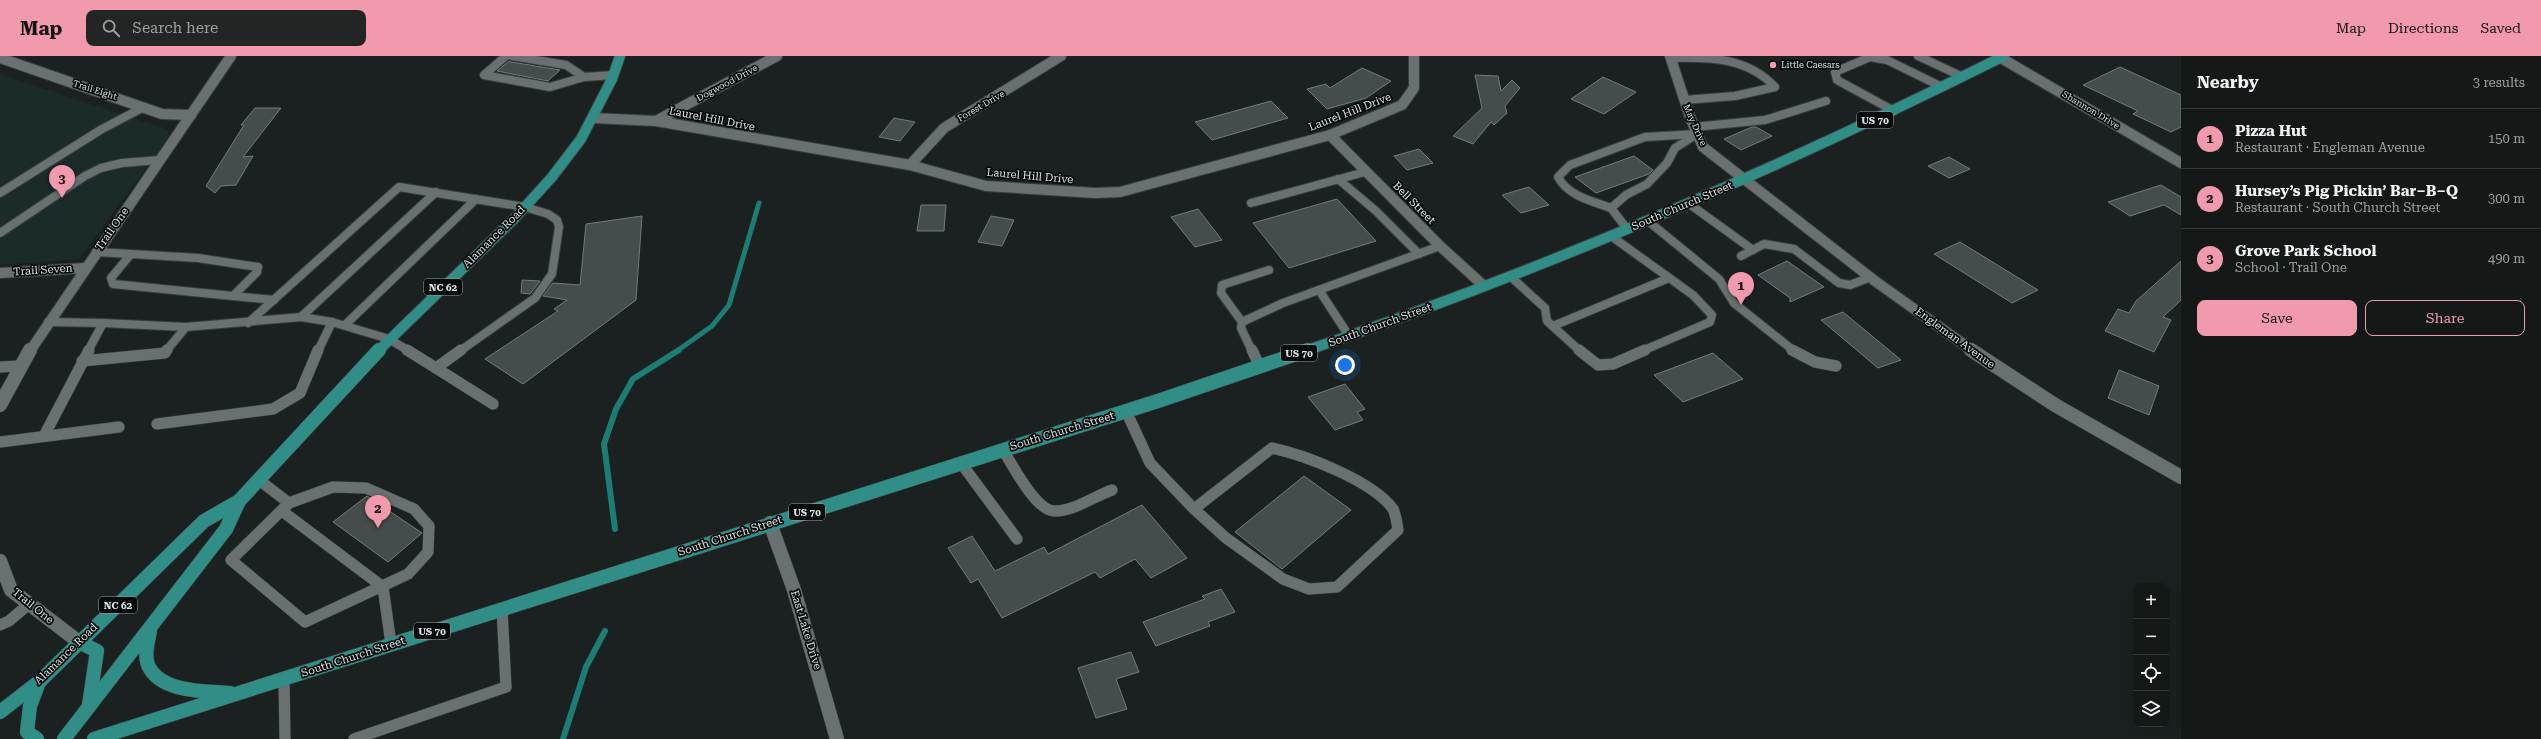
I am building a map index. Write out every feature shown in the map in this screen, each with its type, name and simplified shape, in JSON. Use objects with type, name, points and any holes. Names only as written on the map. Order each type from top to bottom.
[{"type":"main road","name":"Alamance Road","points":[[0,712],[40,680],[204,521],[239,501],[389,339],[525,207],[581,140],[614,75],[620,56]]},
{"type":"main road","name":"South Church Street","points":[[94,739],[1126,411],[1406,317],[1648,221],[1894,111],[2003,57]]},
{"type":"main road","name":"Alamance Road","points":[[64,739],[226,529],[239,501]]},
{"type":"main road","points":[[152,626],[147,640],[146,659],[155,676],[172,686],[237,694]]},
{"type":"main road","points":[[79,642],[96,651],[89,706]]},
{"type":"main road","points":[[37,739],[27,732],[30,706],[40,680]]},
{"type":"street","name":"Trail One","points":[[0,405],[21,366],[48,322],[231,56]]},
{"type":"street","name":"Dogwood Drive","points":[[656,121],[777,56]]},
{"type":"street","name":"Forest Drive","points":[[910,165],[944,128],[1061,56]]},
{"type":"street","name":"Laurel Hill Drive","points":[[593,118],[656,121],[910,165],[986,186],[1095,194],[1120,192],[1330,136],[1402,105],[1412,97],[1415,85],[1414,56]]},
{"type":"street","name":"May Drive","points":[[1670,57],[1684,100],[1703,147],[1743,179]]},
{"type":"street","name":"Shannon Drive","points":[[2003,57],[2181,163]]},
{"type":"street","name":"Trail Eight","points":[[0,58],[162,114],[191,115]]},
{"type":"street","name":"Bell Street","points":[[1330,136],[1440,246],[1484,286]]},
{"type":"street","name":"Engleman Avenue","points":[[1743,179],[1871,277],[2013,380],[2121,446],[2181,477]]},
{"type":"street","name":"Trail Seven","points":[[0,273],[85,268]]},
{"type":"street","name":"East Lake Drive","points":[[770,523],[794,590],[837,739]]},
{"type":"street","name":"Trail One","points":[[0,561],[10,590],[79,642]]},
{"type":"lane","points":[[506,56],[484,75],[550,87],[584,77],[614,75]]},
{"type":"lane","points":[[512,56],[566,65],[584,77]]},
{"type":"lane","points":[[1918,56],[1963,77]]},
{"type":"lane","points":[[1670,57],[1728,60],[1759,73],[1775,87],[1735,96],[1684,100]]},
{"type":"lane","points":[[1894,111],[1837,80],[1835,72],[1870,57],[1887,60],[1942,87]]},
{"type":"lane","points":[[1627,229],[1611,208],[1568,189],[1560,182],[1558,177],[1570,165],[1645,137],[1765,120],[1826,101]]},
{"type":"lane","points":[[0,194],[102,129],[144,107]]},
{"type":"lane","points":[[1611,208],[1626,195],[1647,184],[1667,163],[1675,148],[1696,130]]},
{"type":"lane","points":[[0,233],[85,176],[101,168],[122,163],[160,160]]},
{"type":"lane","points":[[1251,203],[1365,172]]},
{"type":"lane","points":[[1338,179],[1376,211],[1419,254]]},
{"type":"lane","points":[[248,323],[390,193],[399,187],[525,207],[548,214],[557,220],[559,227],[552,274],[535,298],[523,308],[436,368]]},
{"type":"lane","points":[[301,317],[436,192]]},
{"type":"lane","points":[[345,325],[476,199]]},
{"type":"lane","points":[[1688,203],[1753,250]]},
{"type":"lane","points":[[1648,221],[1719,279],[1734,303],[1789,349],[1815,362],[1836,366]]},
{"type":"lane","points":[[1510,276],[1545,308],[1547,321],[1588,359],[1598,365],[1613,364],[1710,322],[1712,315],[1693,295],[1611,236]]},
{"type":"lane","points":[[1741,256],[1764,244],[1794,249],[1839,283],[1850,285],[1871,277]]},
{"type":"lane","points":[[1242,322],[1318,290],[1440,246]]},
{"type":"lane","points":[[96,252],[238,263],[258,267],[257,272],[233,296]]},
{"type":"lane","points":[[131,254],[111,278],[113,284],[274,300]]},
{"type":"lane","points":[[1260,366],[1241,328],[1242,322],[1221,293],[1222,285],[1270,270]]},
{"type":"lane","points":[[1553,326],[1669,278]]},
{"type":"lane","points":[[1318,290],[1349,336]]},
{"type":"lane","points":[[48,322],[186,327],[248,323],[301,317],[332,322],[389,339],[492,404]]},
{"type":"lane","points":[[157,424],[266,410],[287,402],[300,393],[332,322]]},
{"type":"lane","points":[[44,436],[103,323]]},
{"type":"lane","points":[[82,361],[165,353],[186,327]]},
{"type":"lane","points":[[0,367],[21,366]]},
{"type":"lane","points":[[1126,411],[1150,463],[1194,509],[1226,538],[1283,579],[1309,589],[1337,587],[1398,530],[1394,511],[1385,500],[1350,478],[1297,453],[1272,448],[1194,509]]},
{"type":"lane","points":[[0,442],[119,427]]},
{"type":"lane","points":[[1003,450],[1039,503],[1050,510],[1060,509],[1112,490]]},
{"type":"lane","points":[[961,463],[1017,539]]},
{"type":"lane","points":[[259,480],[286,507],[383,587],[391,644]]},
{"type":"lane","points":[[333,486],[366,488],[414,509],[429,526],[428,552],[408,574],[383,587],[305,622],[231,560],[286,507],[333,486]]},
{"type":"lane","points":[[0,625],[9,621],[29,604]]},
{"type":"lane","points":[[354,739],[506,687],[502,609]]},
{"type":"lane","points":[[284,678],[285,739]]},
{"type":"shaded area","points":[[0,74],[169,130],[168,138],[79,259],[0,265]]},
{"type":"building","points":[[509,61],[560,70],[548,81],[497,71]]},
{"type":"building","points":[[2120,67],[2181,95],[2181,127],[2171,132],[2133,114],[2138,111],[2083,85]]},
{"type":"building","points":[[1362,68],[1391,81],[1366,98],[1327,109],[1307,89],[1326,84],[1330,88]]},
{"type":"building","points":[[1475,75],[1498,76],[1501,91],[1512,80],[1520,88],[1505,106],[1507,113],[1494,125],[1491,122],[1473,144],[1453,136],[1482,108]]},
{"type":"building","points":[[1603,77],[1636,92],[1604,114],[1571,99]]},
{"type":"building","points":[[1271,101],[1288,118],[1212,140],[1195,122]]},
{"type":"building","points":[[255,108],[281,108],[243,157],[253,156],[236,185],[221,186],[215,193],[206,186],[244,125],[241,125]]},
{"type":"building","points":[[894,118],[915,122],[900,141],[879,137]]},
{"type":"building","points":[[1752,127],[1756,127],[1772,136],[1741,150],[1724,139]]},
{"type":"building","points":[[1419,149],[1433,163],[1407,170],[1394,156]]},
{"type":"building","points":[[1634,156],[1653,170],[1649,174],[1596,193],[1575,177]]},
{"type":"building","points":[[1949,157],[1970,169],[1949,178],[1928,166]]},
{"type":"building","points":[[2161,185],[2181,197],[2181,215],[2164,205],[2130,216],[2108,202]]},
{"type":"building","points":[[1529,187],[1549,205],[1521,213],[1502,195]]},
{"type":"building","points":[[1337,199],[1376,241],[1289,268],[1253,223]]},
{"type":"building","points":[[921,205],[946,205],[944,231],[917,231]]},
{"type":"building","points":[[1198,209],[1222,240],[1195,247],[1171,217]]},
{"type":"building","points":[[642,216],[636,300],[523,384],[485,359],[558,311],[554,309],[567,300],[543,296],[553,283],[580,285],[586,224]]},
{"type":"building","points":[[991,216],[1014,220],[1002,246],[978,242]]},
{"type":"building","points":[[1960,242],[2038,290],[2012,303],[1934,254]]},
{"type":"building","points":[[1787,261],[1824,287],[1790,302],[1790,298],[1758,275]]},
{"type":"building","points":[[2181,261],[2181,300],[2163,317],[2171,320],[2154,352],[2105,331],[2118,309],[2129,313],[2136,301]]},
{"type":"building","points":[[522,280],[540,281],[530,294],[521,293]]},
{"type":"building","points":[[1843,312],[1901,360],[1878,368],[1821,320]]},
{"type":"building","points":[[1713,353],[1743,379],[1683,402],[1654,375]]},
{"type":"building","points":[[2119,370],[2159,386],[2149,415],[2108,398]]},
{"type":"building","points":[[1345,384],[1365,409],[1357,412],[1363,420],[1335,430],[1308,397]]},
{"type":"building","points":[[1304,476],[1351,510],[1282,569],[1235,532]]},
{"type":"building","points":[[367,496],[422,533],[388,562],[333,522]]},
{"type":"building","points":[[1142,505],[1187,558],[1151,578],[1135,559],[1100,578],[1095,572],[1002,618],[978,579],[971,583],[948,548],[972,536],[995,571],[1044,547],[1048,554]]},
{"type":"building","points":[[1221,589],[1235,612],[1208,622],[1210,626],[1156,646],[1143,622],[1205,599],[1202,596]]},
{"type":"building","points":[[1131,652],[1139,672],[1116,679],[1127,709],[1096,718],[1078,668]]},
{"type":"waterway","points":[[677,351],[712,326],[729,305],[759,203]]},
{"type":"waterway","points":[[615,529],[604,444],[616,409],[633,379],[679,350]]},
{"type":"waterway","points":[[563,739],[586,667],[605,631]]},
{"type":"place","name":"Little Caesars","points":[[1773,65]]},
{"type":"place","name":"Grove Park School","points":[[62,198]]},
{"type":"place","name":"Pizza Hut","points":[[1741,305]]},
{"type":"place","name":"Hursey’s Pig Pickin’ Bar–B–Q","points":[[378,528]]}]
